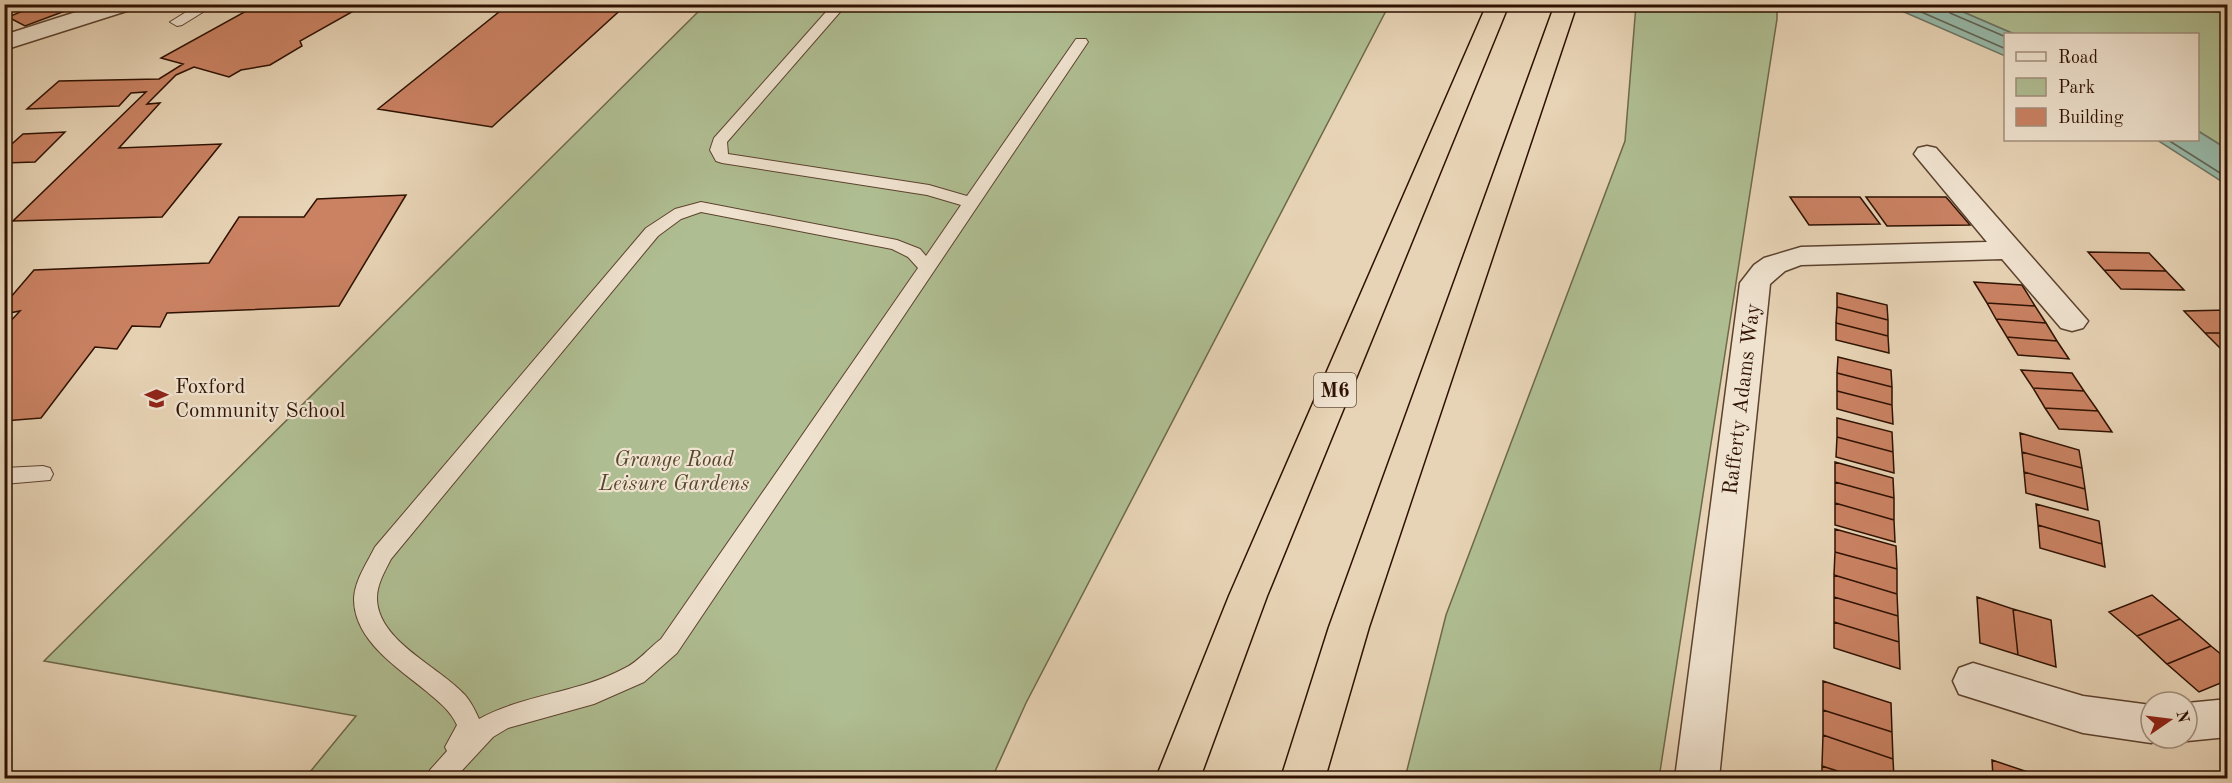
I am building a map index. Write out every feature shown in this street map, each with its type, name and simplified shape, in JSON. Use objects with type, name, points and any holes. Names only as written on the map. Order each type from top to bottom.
[{"type":"highway","name":"M6","points":[[1178,778],[1248,596],[1498,4]]},
{"type":"highway","points":[[1303,778],[1349,627],[1566,4]]},
{"type":"street","points":[[4,43],[125,4]]},
{"type":"street","points":[[1927,154],[2072,321]]},
{"type":"street","name":"Rafferty Adams Way","points":[[1697,778],[1755,283],[1771,265],[1784,259],[1801,256],[2010,250]]},
{"type":"street","points":[[1973,681],[2087,715],[2124,723],[2139,724]]},
{"type":"street","points":[[2199,721],[2228,718]]},
{"type":"lane","points":[[177,22],[210,4]]},
{"type":"lane","points":[[841,4],[718,141],[718,150],[722,158],[929,190],[971,203]]},
{"type":"lane","points":[[439,778],[484,729],[502,719],[594,693],[635,675],[669,646],[1081,42]]},
{"type":"lane","points":[[439,778],[470,726],[459,706],[386,645],[366,613],[365,592],[371,570],[652,232],[672,216],[687,209],[701,207],[897,245],[914,253],[927,267]]},
{"type":"lane","points":[[4,476],[43,474]]},
{"type":"green space","points":[[2141,4],[2227,13],[2227,149],[2199,132],[2199,33],[2012,33],[1947,5]]},
{"type":"green space","name":"Grange Road Leisure Gardens","points":[[705,5],[1389,5],[1026,703],[992,778],[305,778],[356,716],[44,661]]},
{"type":"green space","points":[[1636,5],[1777,5],[1777,19],[1659,778],[1405,778],[1446,615],[1625,141]]},
{"type":"water","points":[[1888,5],[1947,5],[2012,33],[2004,33],[2004,56]]},
{"type":"water","points":[[2199,132],[2227,149],[2227,185],[2159,141],[2199,141]]},
{"type":"building","points":[[4,4],[31,4],[4,15]]},
{"type":"building","points":[[40,4],[53,4],[65,11],[25,26],[8,17]]},
{"type":"building","points":[[259,4],[366,4],[300,41],[302,46],[270,65],[241,70],[229,77],[194,67],[176,75],[147,104],[160,103],[119,148],[221,144],[162,217],[13,221],[146,92],[131,93],[119,106],[27,109],[59,81],[159,79],[183,64],[161,58]]},
{"type":"building","points":[[509,4],[627,4],[492,127],[378,109]]},
{"type":"building","points":[[65,132],[35,162],[4,163],[4,151],[23,134]]},
{"type":"building","points":[[406,195],[339,306],[167,313],[160,327],[132,326],[117,349],[95,347],[41,418],[4,421],[4,328],[20,311],[4,314],[4,305],[34,270],[209,263],[239,217],[304,217],[317,199]]},
{"type":"building","points":[[1790,197],[1860,197],[1880,224],[1809,225]]},
{"type":"building","points":[[1866,197],[1946,197],[1970,225],[1887,226]]},
{"type":"building","points":[[2088,252],[2149,253],[2166,271],[2104,270]]},
{"type":"building","points":[[2104,270],[2166,271],[2184,290],[2121,289]]},
{"type":"building","points":[[1974,282],[2022,285],[2035,306],[1987,303]]},
{"type":"building","points":[[1837,293],[1887,305],[1888,320],[1837,307]]},
{"type":"building","points":[[1987,303],[2035,306],[2046,323],[1996,319]]},
{"type":"building","points":[[1837,307],[1888,320],[1888,336],[1836,323]]},
{"type":"building","points":[[2228,310],[2228,333],[2205,333],[2184,311]]},
{"type":"building","points":[[1996,319],[2046,323],[2057,341],[2007,337]]},
{"type":"building","points":[[1836,323],[1888,336],[1889,353],[1836,340]]},
{"type":"building","points":[[2205,333],[2228,333],[2228,350],[2222,350]]},
{"type":"building","points":[[2007,337],[2057,341],[2069,359],[2018,355]]},
{"type":"building","points":[[1838,357],[1891,370],[1892,387],[1837,373]]},
{"type":"building","points":[[2021,370],[2072,373],[2084,391],[2033,388]]},
{"type":"building","points":[[1837,373],[1892,387],[1892,405],[1837,391]]},
{"type":"building","points":[[2033,388],[2084,391],[2098,411],[2045,408]]},
{"type":"building","points":[[1837,391],[1892,405],[1893,424],[1837,409]]},
{"type":"building","points":[[2045,408],[2098,411],[2112,432],[2059,429]]},
{"type":"building","points":[[1837,418],[1892,432],[1893,452],[1837,437]]},
{"type":"building","points":[[2020,433],[2079,450],[2082,468],[2022,452]]},
{"type":"building","points":[[1837,437],[1893,452],[1894,473],[1836,457]]},
{"type":"building","points":[[2022,452],[2082,468],[2085,489],[2024,472]]},
{"type":"building","points":[[1835,462],[1893,478],[1894,498],[1835,482]]},
{"type":"building","points":[[2024,472],[2085,489],[2088,510],[2026,493]]},
{"type":"building","points":[[1835,482],[1894,498],[1894,520],[1835,503]]},
{"type":"building","points":[[1835,503],[1894,520],[1895,542],[1835,525]]},
{"type":"building","points":[[2036,504],[2099,521],[2102,544],[2038,525]]},
{"type":"building","points":[[2038,525],[2102,544],[2105,567],[2040,548]]},
{"type":"building","points":[[1835,529],[1896,546],[1897,569],[1835,552]]},
{"type":"building","points":[[1835,552],[1897,569],[1897,594],[1834,575]]},
{"type":"building","points":[[1834,575],[1897,594],[1898,616],[1834,597]]},
{"type":"building","points":[[2152,595],[2180,619],[2137,636],[2109,612]]},
{"type":"building","points":[[1834,597],[1898,616],[1899,642],[1834,622]]},
{"type":"building","points":[[1977,597],[2013,609],[2018,655],[1980,643]]},
{"type":"building","points":[[2013,609],[2051,620],[2056,667],[2018,655]]},
{"type":"building","points":[[2180,619],[2211,646],[2167,664],[2137,636]]},
{"type":"building","points":[[1834,622],[1899,642],[1900,669],[1834,648]]},
{"type":"building","points":[[2211,646],[2228,660],[2228,680],[2199,692],[2167,664]]},
{"type":"building","points":[[1823,681],[1891,703],[1892,732],[1823,710]]},
{"type":"building","points":[[1823,710],[1892,732],[1893,759],[1823,735]]},
{"type":"building","points":[[1823,735],[1893,759],[1894,778],[1859,778],[1822,766]]},
{"type":"building","points":[[1992,760],[2028,772],[2029,778],[1993,778]]},
{"type":"building","points":[[1822,766],[1859,778],[1822,778]]},
{"type":"place","name":"Foxford Community School","points":[[157,398]]}]
